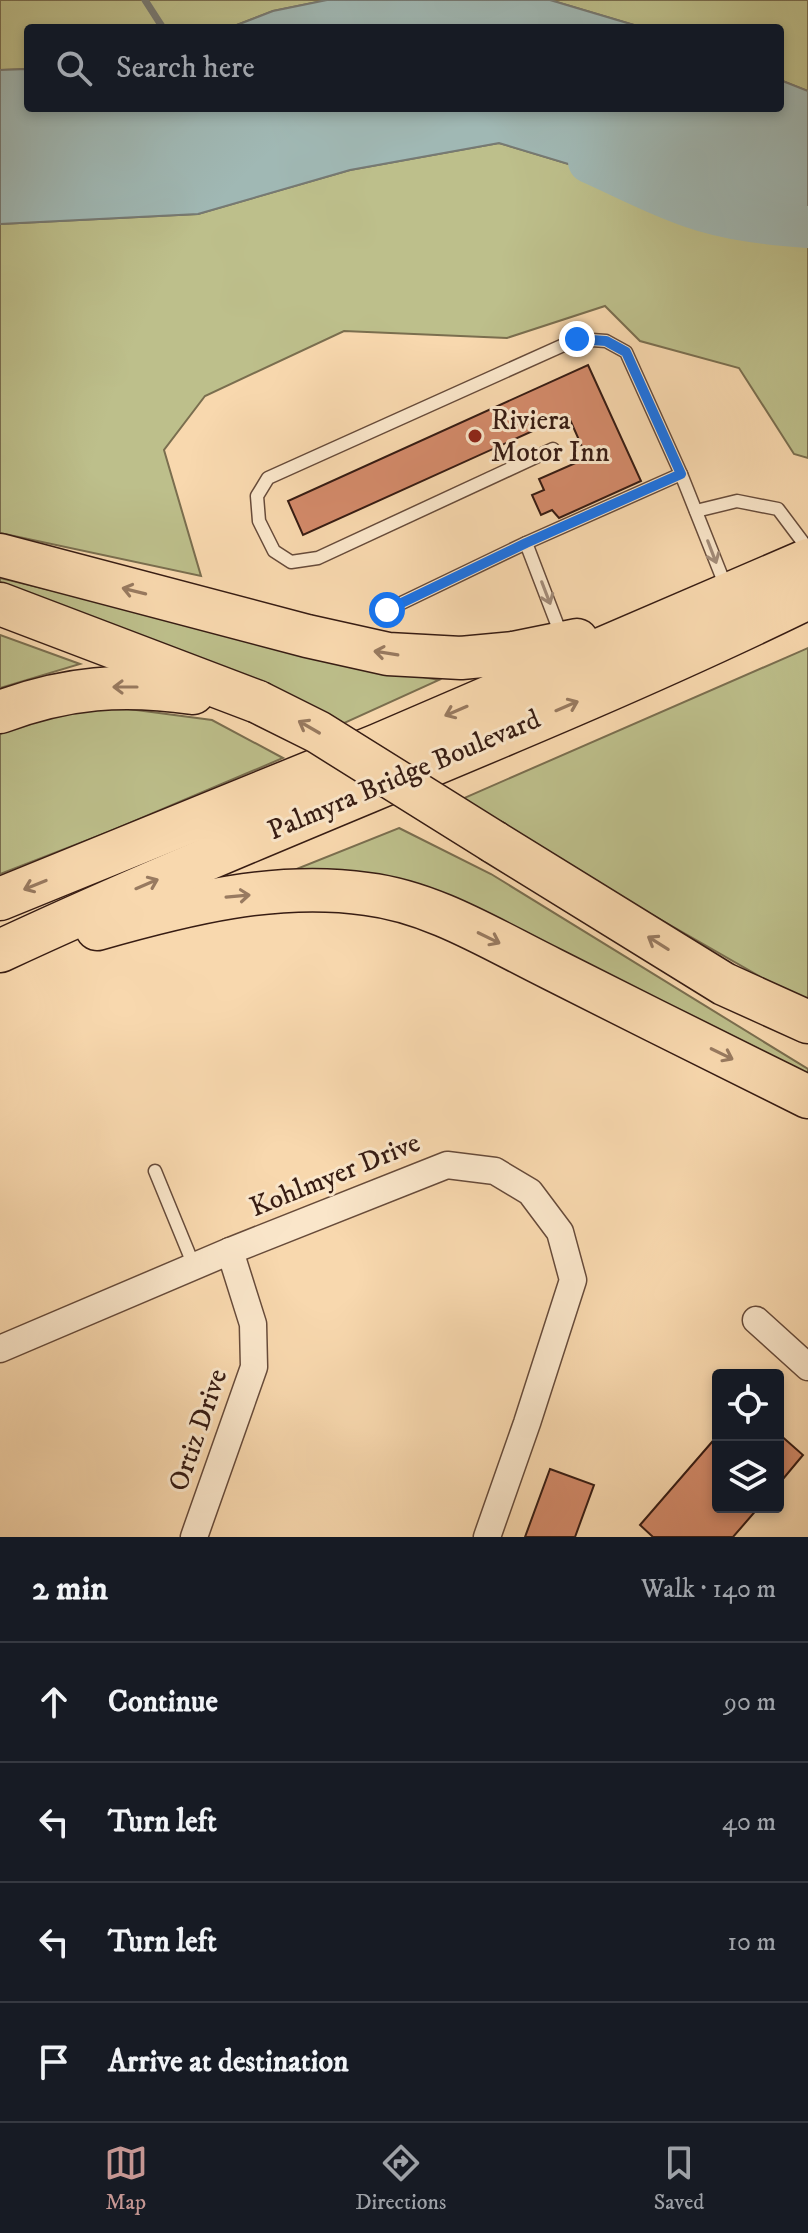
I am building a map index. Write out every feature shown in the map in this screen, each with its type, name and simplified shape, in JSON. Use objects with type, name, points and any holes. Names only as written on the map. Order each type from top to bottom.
[{"type":"highway","points":[[0,555],[276,628],[388,654],[461,658],[513,653],[657,625]]},
{"type":"highway","name":"Palmyra Bridge Boulevard","points":[[0,899],[378,745],[808,560]]},
{"type":"highway","name":"Palmyra Bridge Boulevard","points":[[0,951],[120,895],[709,646],[808,598]]},
{"type":"highway","points":[[0,604],[258,702],[318,732],[724,984],[808,1022]]},
{"type":"highway","points":[[709,646],[808,619]]},
{"type":"highway","points":[[0,712],[52,696],[114,687],[154,687],[258,702]]},
{"type":"highway","points":[[0,957],[213,899],[286,891],[370,894],[442,915],[808,1097]]},
{"type":"street","name":"Kohlmyer Drive","points":[[0,1349],[230,1251],[447,1165],[495,1171],[530,1192],[560,1232],[573,1280],[487,1537]]},
{"type":"street","name":"Ortiz Drive","points":[[194,1537],[254,1367],[253,1324],[230,1251]]},
{"type":"street","points":[[756,1320],[808,1367]]},
{"type":"lane","points":[[553,449],[318,558],[291,562],[274,551],[259,521],[257,496],[268,478],[577,339],[606,341],[626,352],[681,474],[729,594]]},
{"type":"lane","points":[[387,610],[526,543],[681,474]]},
{"type":"lane","points":[[696,511],[737,501],[778,509],[808,549]]},
{"type":"lane","points":[[526,543],[565,643]]},
{"type":"lane","points":[[155,1171],[194,1266]]},
{"type":"green space","points":[[0,0],[327,0],[273,11],[239,24],[24,24],[24,69],[0,70]]},
{"type":"green space","points":[[550,0],[808,0],[808,91],[784,82],[784,24],[631,24]]},
{"type":"green space","points":[[499,143],[711,207],[808,240],[808,458],[794,454],[739,368],[640,341],[605,306],[507,338],[344,331],[205,396],[164,450],[201,576],[0,533],[0,224],[198,214],[350,170]]},
{"type":"green space","points":[[0,578],[370,667],[439,680],[340,725],[0,582]]},
{"type":"green space","points":[[0,635],[80,664],[0,688]]},
{"type":"green space","points":[[808,648],[808,1004],[455,802]]},
{"type":"green space","points":[[106,706],[212,720],[283,758],[0,874],[0,734],[33,719]]},
{"type":"green space","points":[[399,828],[491,874],[808,1069],[808,1080],[289,872]]},
{"type":"water","points":[[327,0],[550,0],[631,24],[239,24],[273,11]]},
{"type":"water","points":[[24,69],[24,112],[784,112],[784,82],[808,91],[808,240],[711,207],[499,143],[350,170],[198,214],[0,224],[0,70]]},
{"type":"building","name":"Riviera Motor Inn","points":[[588,365],[641,481],[559,518],[552,510],[541,515],[532,495],[544,490],[539,479],[587,458],[568,415],[303,535],[288,501]]},
{"type":"building","points":[[784,1438],[803,1455],[784,1478]]},
{"type":"building","points":[[712,1442],[712,1513],[754,1513],[733,1537],[653,1537],[640,1525]]},
{"type":"building","points":[[550,1469],[594,1485],[575,1537],[525,1537]]},
{"type":"waterway","points":[[145,0],[160,24]]},
{"type":"waterway","points":[[589,162],[666,197],[706,211],[749,221],[808,227]]},
{"type":"place","name":"Riviera Motor Inn","points":[[475,436]]},
{"type":"route","points":[[387,610],[526,543],[681,474],[626,352],[606,341],[577,339]]}]
